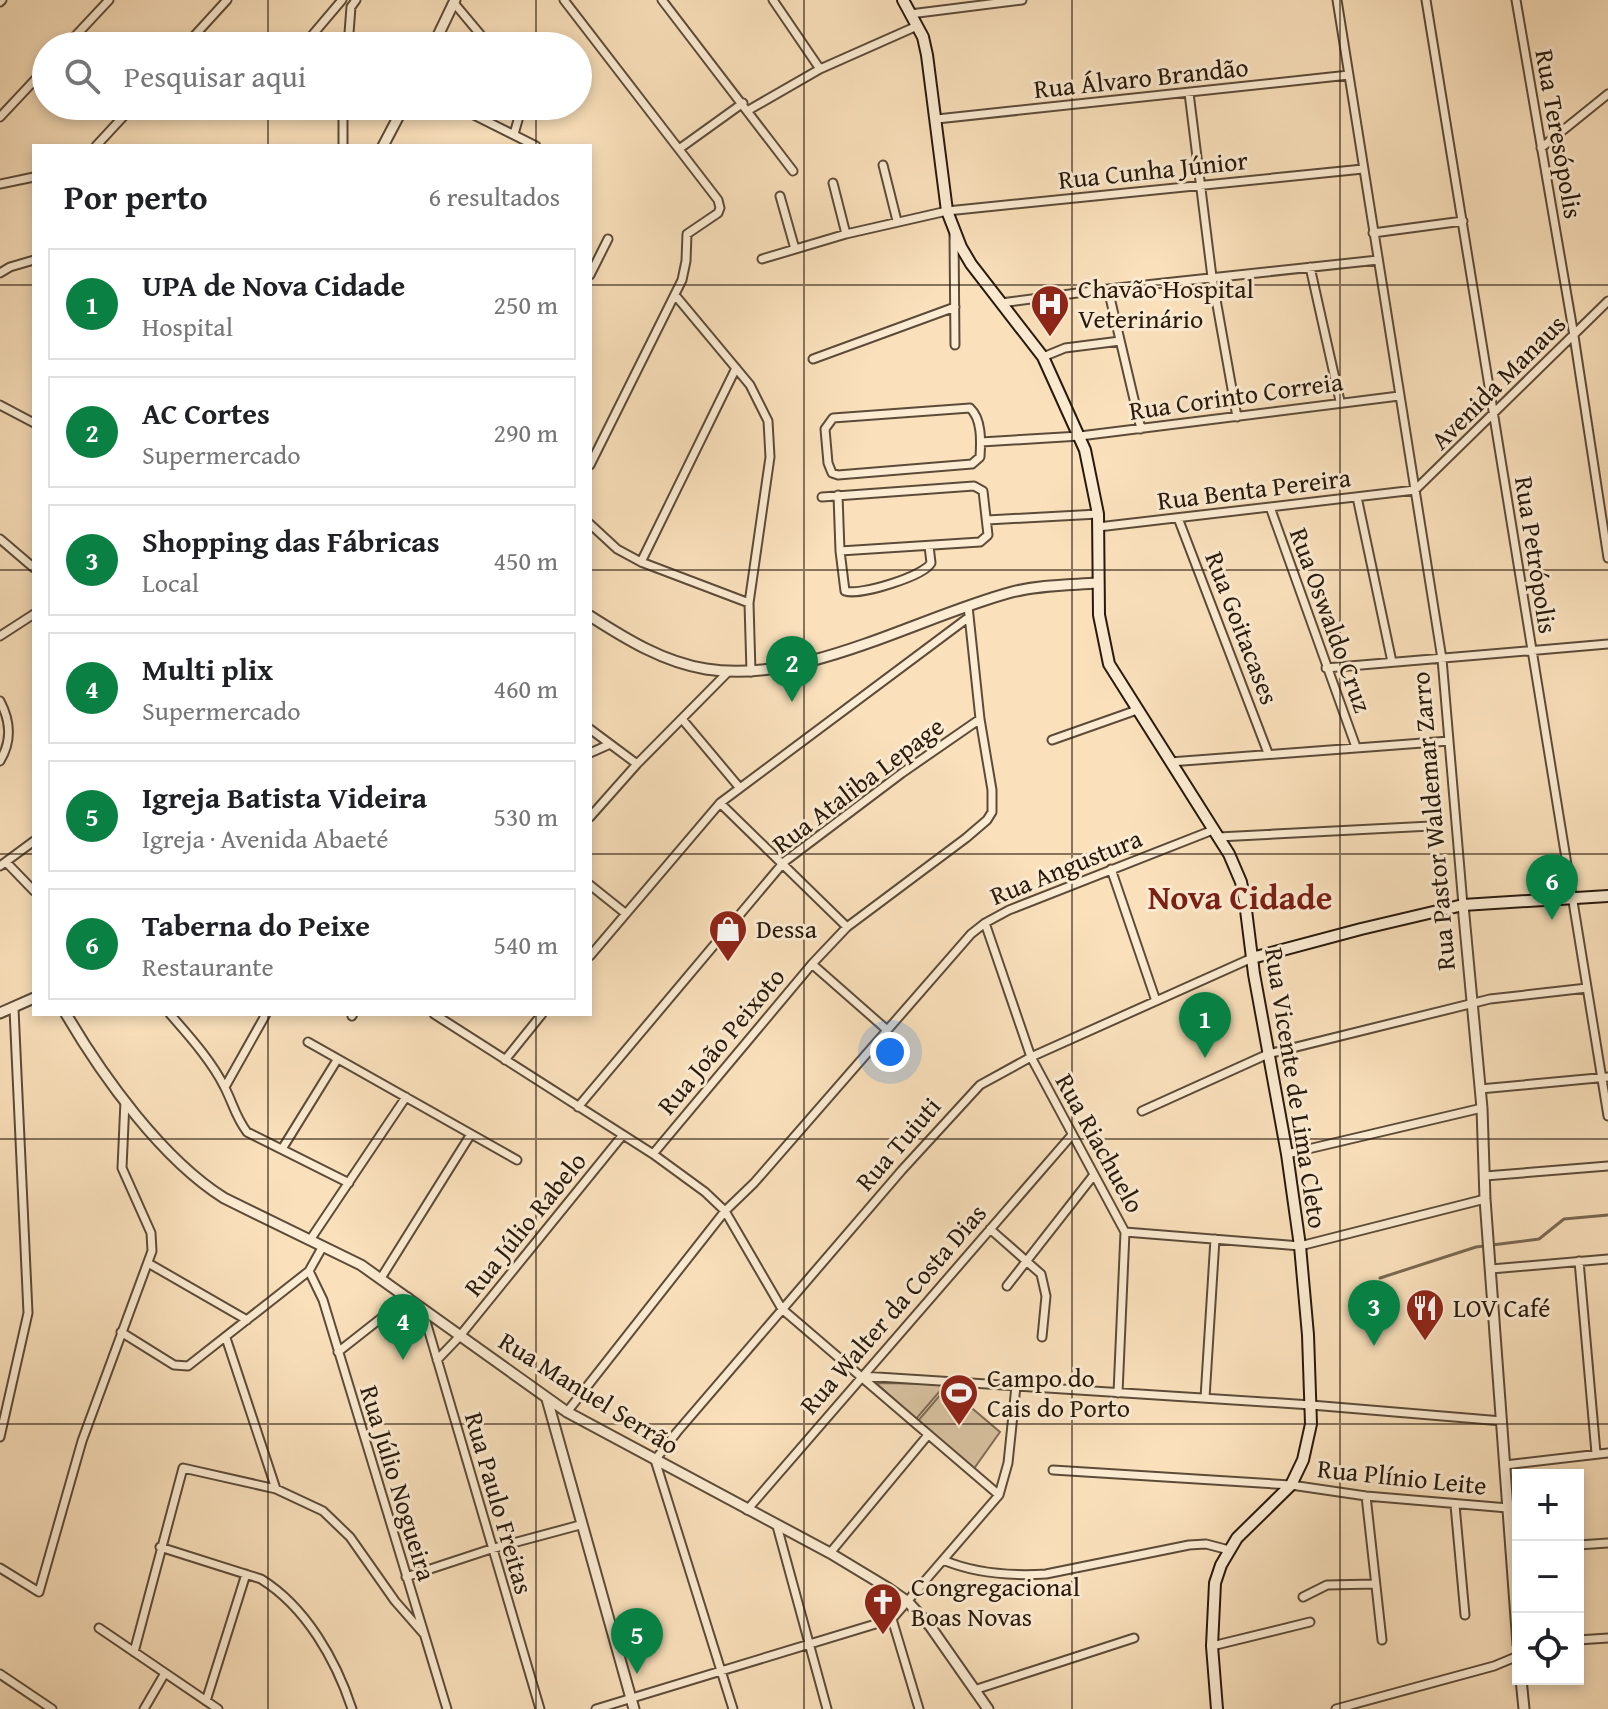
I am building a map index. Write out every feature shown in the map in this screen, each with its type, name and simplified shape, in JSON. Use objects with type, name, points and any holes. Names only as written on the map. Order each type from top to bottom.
[{"type":"main road","name":"Rua Vicente de Lima Cleto","points":[[903,0],[917,26],[927,55],[947,211],[954,232],[971,264],[1043,357],[1080,436],[1091,472],[1098,514],[1100,627],[1109,664],[1215,834],[1241,882],[1300,1246],[1311,1405],[1308,1443],[1291,1485],[1254,1519],[1229,1550],[1215,1583],[1212,1646],[1217,1709]]},
{"type":"main road","points":[[1252,958],[1463,905],[1608,896]]},
{"type":"street","points":[[79,32],[109,0]]},
{"type":"street","points":[[198,32],[227,0]]},
{"type":"street","points":[[315,32],[341,0],[354,4],[350,32]]},
{"type":"street","points":[[564,0],[589,32]]},
{"type":"street","points":[[662,0],[793,171]]},
{"type":"street","points":[[773,0],[820,69]]},
{"type":"street","points":[[910,14],[1022,0]]},
{"type":"street","name":"Rua Pastor Waldemar Zarro","points":[[1337,0],[1442,659],[1482,1108],[1485,1199],[1513,1541]]},
{"type":"street","name":"Rua Petrópolis","points":[[1426,0],[1571,899],[1605,1077],[1608,1116]]},
{"type":"street","name":"Rua Teresópolis","points":[[1516,0],[1574,336],[1608,558]]},
{"type":"street","points":[[440,32],[455,1],[479,32]]},
{"type":"street","points":[[679,149],[745,107],[820,69],[917,26]]},
{"type":"street","points":[[592,36],[720,204],[718,213],[687,234],[685,269],[675,295],[592,461]]},
{"type":"street","name":"Rua Álvaro Brandão","points":[[937,119],[1349,75]]},
{"type":"street","points":[[0,117],[32,83]]},
{"type":"street","points":[[1189,93],[1212,277],[1237,417]]},
{"type":"street","points":[[1541,148],[1608,94]]},
{"type":"street","points":[[98,144],[120,120]]},
{"type":"street","points":[[342,120],[343,144]]},
{"type":"street","points":[[384,144],[397,120]]},
{"type":"street","points":[[485,120],[532,144]]},
{"type":"street","points":[[514,134],[518,120]]},
{"type":"street","points":[[883,165],[897,221]]},
{"type":"street","name":"Rua Cunha Júnior","points":[[762,259],[846,234],[947,211],[1363,169]]},
{"type":"street","points":[[0,184],[32,177]]},
{"type":"street","points":[[833,183],[846,234]]},
{"type":"street","points":[[780,196],[795,249]]},
{"type":"street","points":[[1373,233],[1463,221]]},
{"type":"street","points":[[954,232],[955,345]]},
{"type":"street","points":[[592,271],[608,239]]},
{"type":"street","points":[[1001,303],[1378,260]]},
{"type":"street","points":[[0,273],[32,261]]},
{"type":"street","points":[[1310,267],[1340,401]]},
{"type":"street","points":[[1108,289],[1141,429]]},
{"type":"street","points":[[675,295],[762,404],[771,438],[749,603],[751,672]]},
{"type":"street","name":"Avenida Manaus","points":[[1415,490],[1608,301]]},
{"type":"street","points":[[813,359],[955,307]]},
{"type":"street","points":[[1043,357],[1065,348],[1120,341]]},
{"type":"street","points":[[641,562],[736,368]]},
{"type":"street","name":"Rua Corinto Correia","points":[[981,442],[1080,436],[1399,396]]},
{"type":"street","points":[[0,405],[32,422]]},
{"type":"street","points":[[970,408],[976,414],[981,442],[980,457],[972,464],[838,475],[832,473],[828,463],[825,429],[828,422],[839,416],[970,408]]},
{"type":"street","points":[[822,497],[978,486],[983,491],[988,535],[980,542],[840,551]]},
{"type":"street","name":"Rua Benta Pereira","points":[[1098,527],[1415,490]]},
{"type":"street","points":[[838,495],[844,588],[853,593],[928,569],[931,563],[929,546]]},
{"type":"street","points":[[1357,497],[1392,662]]},
{"type":"street","name":"Rua Oswaldo Cruz","points":[[1270,507],[1356,747]]},
{"type":"street","points":[[987,520],[1098,514]]},
{"type":"street","name":"Rua Goitacases","points":[[1178,518],[1268,753]]},
{"type":"street","points":[[592,526],[617,549],[641,562],[749,603]]},
{"type":"street","points":[[0,539],[32,566]]},
{"type":"street","points":[[592,617],[622,637],[686,665],[728,672],[751,672],[779,669],[829,655],[968,606],[1030,589],[1097,583]]},
{"type":"street","name":"Rua João Peixoto","points":[[653,1154],[812,964],[847,927],[987,820],[992,812],[968,606]]},
{"type":"street","points":[[0,636],[32,615]]},
{"type":"street","points":[[592,954],[720,803],[969,617]]},
{"type":"street","points":[[1326,668],[1608,644]]},
{"type":"street","points":[[592,815],[637,764],[728,672]]},
{"type":"street","points":[[0,701],[8,719],[9,740],[0,761]]},
{"type":"street","points":[[1052,740],[1137,710]]},
{"type":"street","points":[[682,719],[739,787]]},
{"type":"street","name":"Rua Ataliba Lepage","points":[[578,1107],[784,862],[980,719]]},
{"type":"street","points":[[592,731],[637,764]]},
{"type":"street","points":[[1170,762],[1449,741]]},
{"type":"street","points":[[592,752],[608,745]]},
{"type":"street","points":[[720,803],[784,862],[847,927]]},
{"type":"street","name":"Rua Angustura","points":[[567,1412],[725,1211],[754,1183],[948,957],[985,923],[1111,869],[1215,834],[1431,826]]},
{"type":"street","points":[[32,842],[3,864],[32,889]]},
{"type":"street","points":[[1111,869],[1156,1001]]},
{"type":"street","points":[[592,887],[625,913]]},
{"type":"street","name":"Rua Riachuelo","points":[[985,923],[1031,1057],[1125,1232],[1118,1393]]},
{"type":"street","name":"Rua Tuiuti","points":[[655,1460],[965,1098],[991,1077],[1031,1057],[1252,958]]},
{"type":"street","points":[[812,964],[886,1029]]},
{"type":"street","points":[[1142,1111],[1268,1054],[1471,1004],[1587,988]]},
{"type":"street","points":[[0,1013],[32,999]]},
{"type":"street","points":[[0,1437],[28,1313],[14,1009]]},
{"type":"street","name":"Rua Manuel Serrão","points":[[67,1016],[125,1101],[182,1166],[205,1186],[381,1278],[567,1412],[830,1553],[908,1602],[930,1626],[988,1709]]},
{"type":"street","points":[[172,1016],[211,1064],[225,1087],[232,1109],[247,1132],[349,1183]]},
{"type":"street","points":[[225,1087],[265,1016]]},
{"type":"street","points":[[438,1016],[653,1154],[705,1192],[725,1211],[782,1309],[999,1495]]},
{"type":"street","points":[[505,1060],[540,1016]]},
{"type":"street","points":[[308,1042],[517,1160]]},
{"type":"street","points":[[282,1149],[337,1060]]},
{"type":"street","points":[[1480,1089],[1605,1077]]},
{"type":"street","points":[[310,1240],[406,1097]]},
{"type":"street","points":[[0,1568],[39,1592],[82,1441],[152,1251],[151,1233],[122,1168],[125,1101]]},
{"type":"street","points":[[1287,1154],[1482,1108]]},
{"type":"street","points":[[381,1278],[471,1134]]},
{"type":"street","name":"Rua Júlio Rabelo","points":[[437,1360],[622,1136]]},
{"type":"street","name":"Rua Walter da Costa Dias","points":[[747,1510],[1071,1136]]},
{"type":"street","points":[[1485,1176],[1608,1166]]},
{"type":"street","points":[[1007,1286],[1093,1176]]},
{"type":"street","points":[[1125,1232],[1300,1246],[1485,1199]]},
{"type":"street","points":[[990,1229],[1041,1274],[1045,1286],[1042,1337]]},
{"type":"street","points":[[1205,1398],[1215,1239]]},
{"type":"street","points":[[121,1332],[181,1367],[188,1366],[309,1271],[323,1246]]},
{"type":"street","points":[[1491,1269],[1608,1259]]},
{"type":"street","points":[[1579,1261],[1596,1453]]},
{"type":"street","points":[[148,1263],[247,1320]]},
{"type":"street","name":"Rua Júlio Nogueira","points":[[309,1271],[323,1300],[447,1709]]},
{"type":"street","points":[[338,1352],[408,1297]]},
{"type":"street","name":"Rua Paulo Freitas","points":[[422,1308],[540,1709]]},
{"type":"street","points":[[226,1338],[276,1489]]},
{"type":"street","points":[[860,1376],[1311,1405],[1502,1421]]},
{"type":"street","points":[[596,1709],[892,1619],[999,1495],[1008,1463],[1016,1386]]},
{"type":"street","points":[[547,1399],[634,1709]]},
{"type":"street","points":[[830,1553],[928,1435]]},
{"type":"street","points":[[1505,1465],[1608,1453]]},
{"type":"street","points":[[655,1460],[733,1709]]},
{"type":"street","points":[[134,1652],[183,1468],[276,1489],[313,1505],[335,1521],[423,1633]]},
{"type":"street","name":"Rua Plínio Leite","points":[[1053,1470],[1291,1485],[1366,1496],[1508,1508]]},
{"type":"street","points":[[1366,1496],[1382,1640]]},
{"type":"street","points":[[1455,1505],[1465,1615]]},
{"type":"street","points":[[406,1577],[491,1549],[580,1525]]},
{"type":"street","points":[[777,1526],[827,1709]]},
{"type":"street","points":[[1584,1545],[1608,1543]]},
{"type":"street","points":[[943,1560],[966,1567],[1028,1575],[1189,1545],[1206,1544],[1229,1550]]},
{"type":"street","points":[[160,1547],[261,1579],[275,1587],[310,1627],[336,1668],[352,1709]]},
{"type":"street","points":[[206,1701],[246,1574]]},
{"type":"street","points":[[1303,1597],[1327,1585],[1375,1584]]},
{"type":"street","points":[[892,1619],[919,1709]]},
{"type":"street","points":[[1212,1646],[1310,1622]]},
{"type":"street","points":[[99,1628],[218,1709]]},
{"type":"street","points":[[974,1690],[1134,1638]]},
{"type":"street","points":[[1584,1640],[1608,1638]]},
{"type":"street","points":[[1336,1709],[1512,1658]]},
{"type":"street","points":[[144,1709],[165,1673]]},
{"type":"street","points":[[0,1674],[52,1709]]},
{"type":"street","points":[[1522,1685],[1524,1709]]},
{"type":"shaded area","points":[[876,1383],[946,1384],[916,1419]]},
{"type":"shaded area","name":"Campo do Cais do Porto","points":[[947,1387],[1000,1432],[973,1470],[917,1422]]},
{"type":"waterway","points":[[1380,1278],[1476,1247],[1539,1239],[1564,1219],[1608,1215]]},
{"type":"place","name":"Chavão Hospital Veterinário","points":[[1050,338]]},
{"type":"place","name":"AC Cortes","points":[[792,702]]},
{"type":"place","name":"Taberna do Peixe","points":[[1552,920]]},
{"type":"place","name":"Dessa","points":[[728,963]]},
{"type":"place","name":"UPA de Nova Cidade","points":[[1205,1058]]},
{"type":"place","name":"LOV Café","points":[[1425,1342]]},
{"type":"place","name":"Shopping das Fábricas","points":[[1374,1346]]},
{"type":"place","name":"Multi plix","points":[[403,1360]]},
{"type":"place","name":"Campo do Cais do Porto","points":[[959,1427]]},
{"type":"place","name":"Congregacional Boas Novas","points":[[883,1636]]},
{"type":"place","name":"Igreja Batista Videira","points":[[637,1674]]},
{"type":"district","name":"Nova Cidade","points":[[1240,897]]}]
